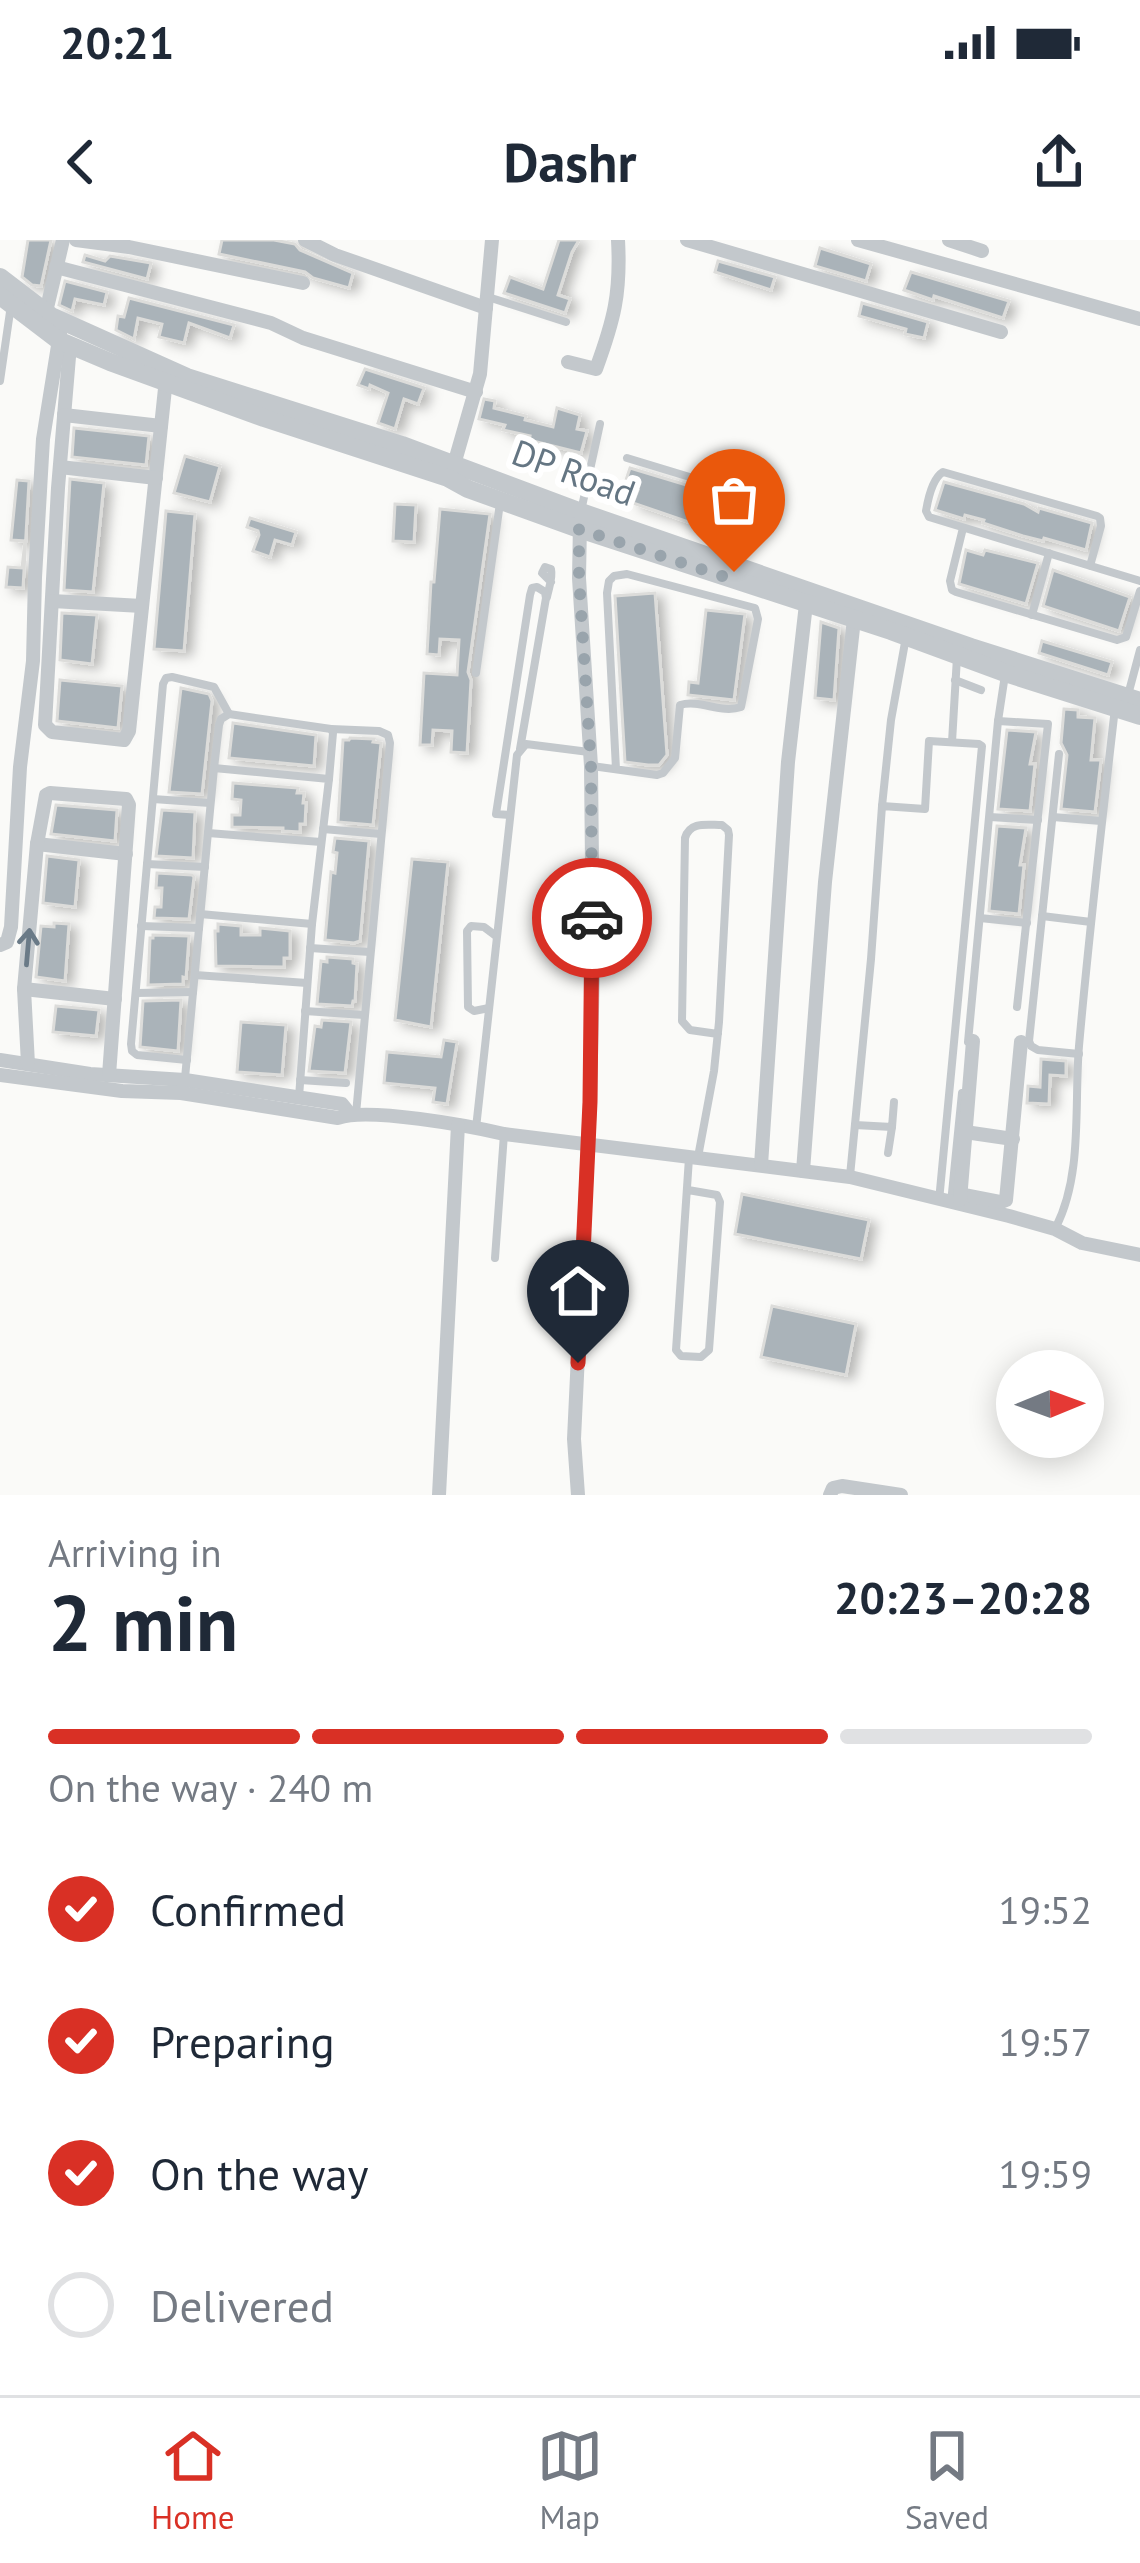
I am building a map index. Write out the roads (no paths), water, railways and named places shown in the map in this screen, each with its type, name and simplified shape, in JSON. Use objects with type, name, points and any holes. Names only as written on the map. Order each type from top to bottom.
[{"type":"street","points":[[63,240],[56,268],[64,415],[47,730],[127,738],[167,376]]},
{"type":"street","points":[[76,240],[303,283]]},
{"type":"street","points":[[305,240],[335,255],[486,302]]},
{"type":"street","points":[[451,471],[476,392],[492,240]]},
{"type":"street","points":[[568,362],[596,369],[614,321],[620,273],[618,240]]},
{"type":"street","points":[[687,240],[1001,332]]},
{"type":"street","points":[[858,240],[1140,319]]},
{"type":"street","points":[[949,240],[982,251]]},
{"type":"street","points":[[56,268],[272,323],[303,338],[476,392]]},
{"type":"street","name":"DP Road","points":[[0,277],[60,330]]},
{"type":"street","name":"DP Road","points":[[6,300],[60,330],[167,376],[451,471],[580,521],[971,647],[1129,706]]},
{"type":"street","points":[[0,945],[7,942],[11,927],[20,767],[33,661],[43,439],[60,330]]},
{"type":"street","points":[[64,415],[161,426]]},
{"type":"street","points":[[60,467],[156,478]]},
{"type":"street","name":"DP Road","points":[[451,471],[500,501],[580,521]]},
{"type":"street","points":[[578,1495],[574,1439],[592,964],[591,759],[579,578],[580,521]]},
{"type":"street","name":"DP Road","points":[[734,572],[806,604],[1005,674],[1129,706]]},
{"type":"street","points":[[52,601],[142,606]]},
{"type":"street","points":[[761,1165],[788,762],[806,604]]},
{"type":"street","points":[[803,1171],[825,882],[854,619]]},
{"type":"street","points":[[28,1064],[24,989],[37,844],[49,793],[126,799],[109,1075]]},
{"type":"street","points":[[37,844],[126,854]]},
{"type":"street","points":[[24,989],[115,999]]},
{"type":"street","points":[[952,1201],[965,1132],[973,1041]]},
{"type":"street","points":[[952,1201],[1006,1200],[1021,1042]]},
{"type":"street","points":[[0,1060],[185,1080],[342,1105],[353,1114]]},
{"type":"street","points":[[0,1075],[122,1091],[181,1093],[338,1118],[353,1114],[458,1124],[504,1134],[850,1178],[952,1201],[1055,1229],[1082,1243],[1140,1255]]},
{"type":"street","points":[[439,1495],[458,1124]]},
{"type":"street","points":[[965,1132],[1013,1139]]},
{"type":"street","points":[[830,1495],[833,1488],[842,1486],[901,1495]]},
{"type":"lane","points":[[0,381],[6,300]]},
{"type":"lane","points":[[486,302],[566,322]]},
{"type":"lane","points":[[580,521],[600,424]]},
{"type":"lane","points":[[627,458],[749,495],[753,506],[734,572]]},
{"type":"lane","points":[[1090,566],[1100,518],[939,473],[927,514],[1048,554],[1140,581]]},
{"type":"lane","points":[[476,673],[500,501]]},
{"type":"lane","points":[[963,527],[952,590],[1122,640],[1140,591]]},
{"type":"lane","points":[[1032,615],[1048,554]]},
{"type":"lane","points":[[520,749],[526,744],[616,769],[657,775],[668,769],[675,758],[678,709],[683,702],[731,710],[741,707],[758,619],[755,608],[627,574],[609,580],[616,769]]},
{"type":"lane","points":[[476,1128],[510,815],[550,582]]},
{"type":"lane","points":[[510,815],[496,814],[532,588],[542,589],[546,598]]},
{"type":"lane","points":[[850,1178],[891,720],[907,637]]},
{"type":"lane","points":[[1055,1229],[1068,1199],[1101,821],[1140,650]]},
{"type":"lane","points":[[952,742],[957,656]]},
{"type":"lane","points":[[952,1201],[1005,674]]},
{"type":"lane","points":[[187,1060],[132,1052],[166,678],[214,687],[229,714]]},
{"type":"lane","points":[[956,680],[981,690]]},
{"type":"lane","points":[[185,1080],[210,803],[224,715],[379,731],[390,743],[353,1114]]},
{"type":"lane","points":[[998,721],[1048,724],[1017,1007]]},
{"type":"lane","points":[[299,1098],[332,729]]},
{"type":"lane","points":[[882,806],[925,809],[929,741],[982,746],[952,1201]]},
{"type":"lane","points":[[1059,754],[1030,1042],[1038,1050],[1078,1054]]},
{"type":"lane","points":[[214,768],[329,779]]},
{"type":"lane","points":[[153,799],[210,803]]},
{"type":"lane","points":[[990,817],[1038,820]]},
{"type":"lane","points":[[1053,818],[1101,821]]},
{"type":"lane","points":[[688,1190],[717,1195],[720,1202],[709,1350],[701,1357],[681,1356],[676,1350],[688,1190],[718,1034],[728,830],[722,825],[695,826],[685,838],[682,1021],[690,1030],[718,1034]]},
{"type":"lane","points":[[323,829],[381,834]]},
{"type":"lane","points":[[208,832],[321,842]]},
{"type":"lane","points":[[147,864],[205,867]]},
{"type":"lane","points":[[200,914],[311,925]]},
{"type":"lane","points":[[1042,916],[1091,922]]},
{"type":"lane","points":[[980,918],[1027,922]]},
{"type":"lane","points":[[489,1008],[474,1011],[468,1006],[467,931],[477,925],[497,938]]},
{"type":"lane","points":[[142,926],[199,928]]},
{"type":"lane","points":[[310,948],[370,952]]},
{"type":"lane","points":[[195,974],[308,982]]},
{"type":"lane","points":[[136,993],[193,992]]},
{"type":"lane","points":[[305,1011],[364,1015]]},
{"type":"lane","points":[[300,1080],[346,1083]]},
{"type":"lane","points":[[888,1154],[894,1102]]},
{"type":"lane","points":[[855,1126],[892,1127]]},
{"type":"lane","points":[[495,1258],[504,1134]]}]
